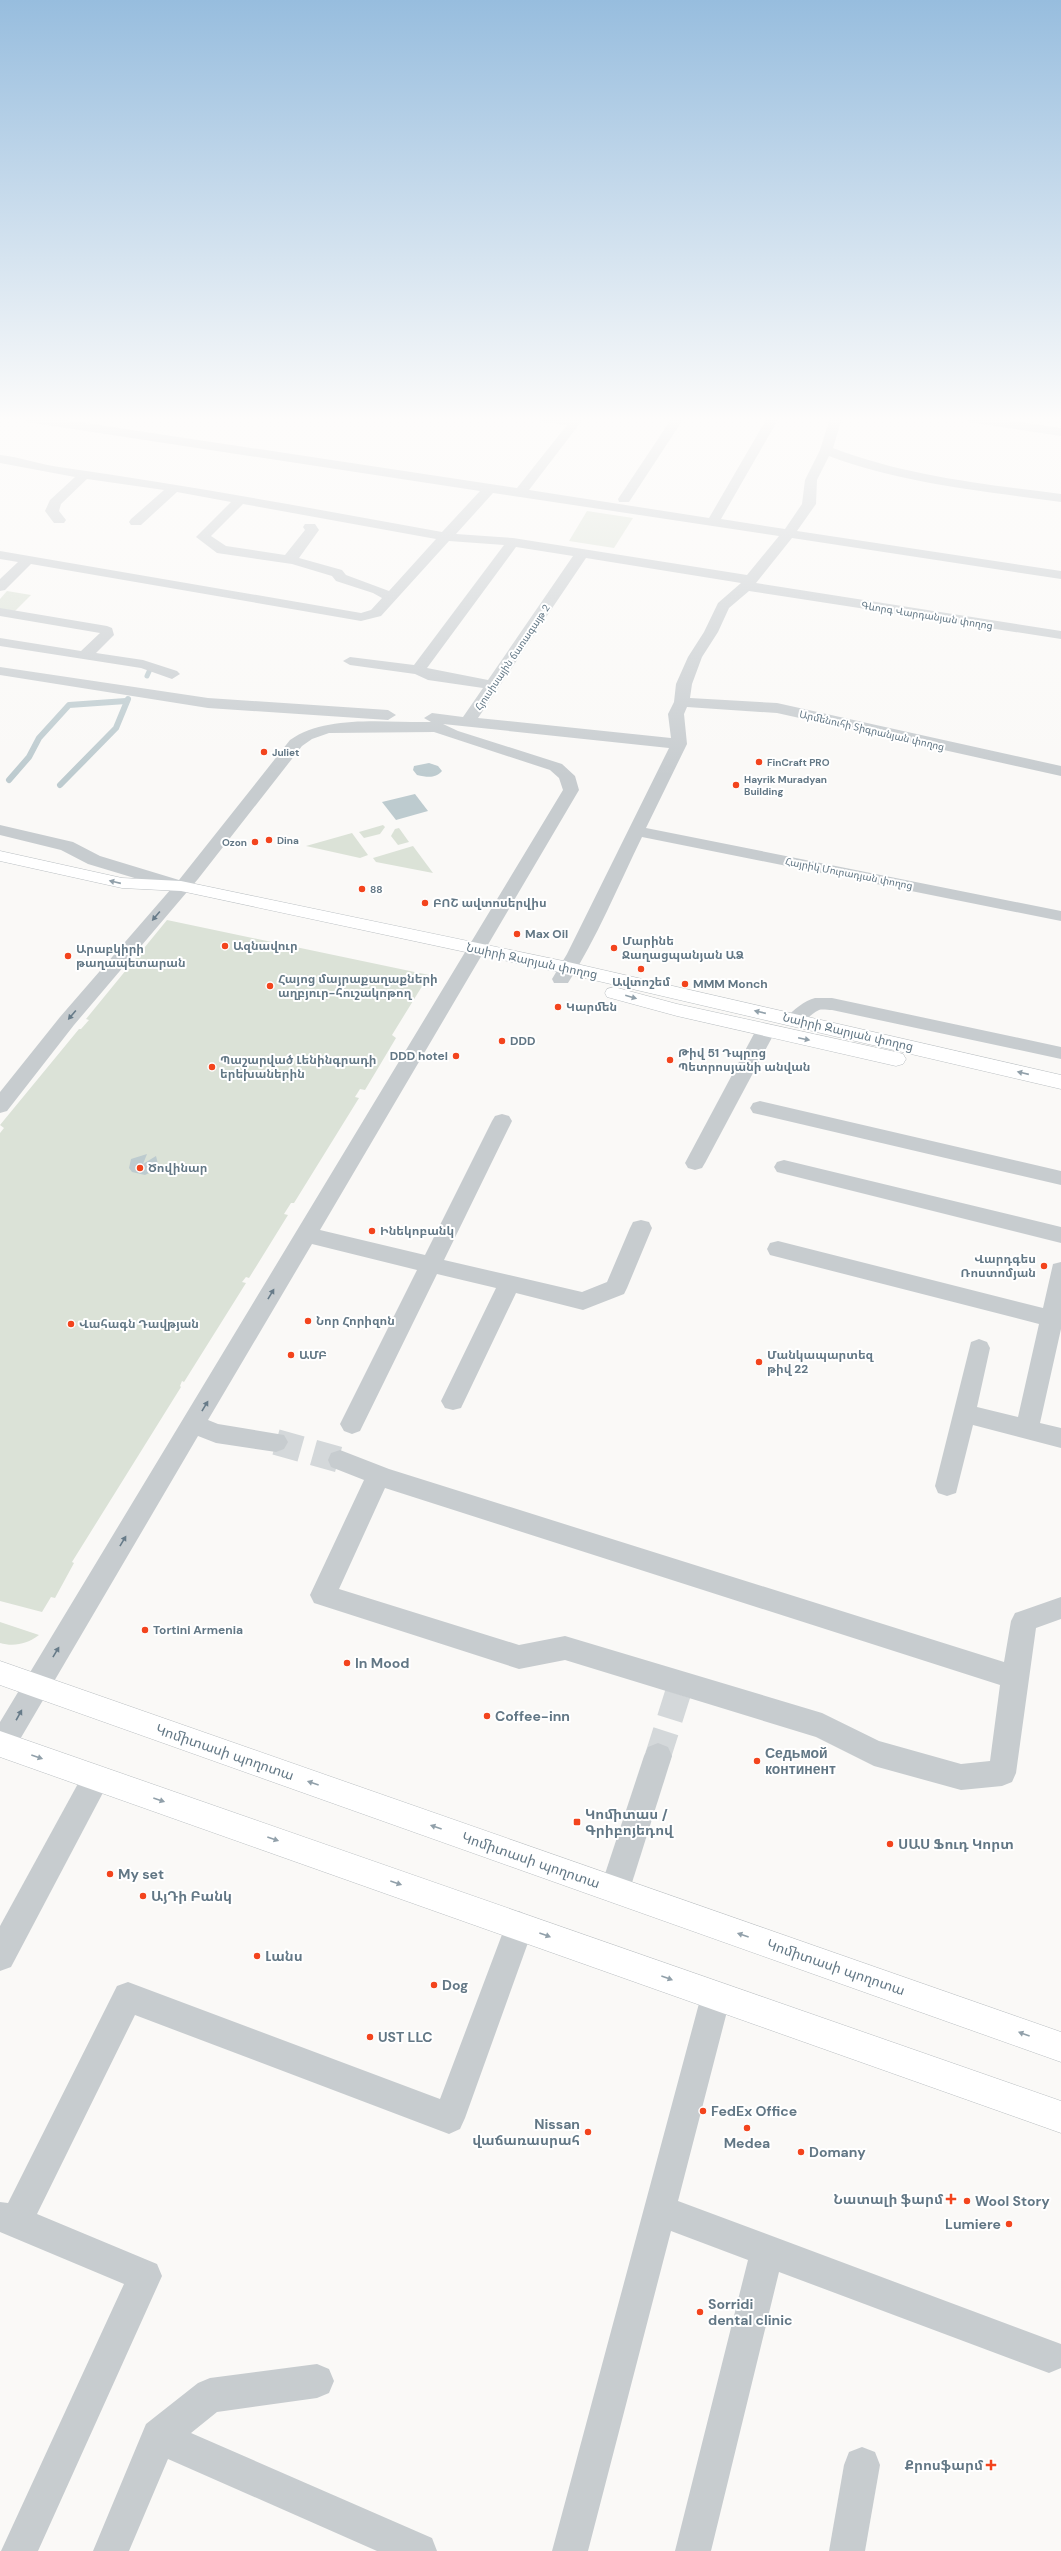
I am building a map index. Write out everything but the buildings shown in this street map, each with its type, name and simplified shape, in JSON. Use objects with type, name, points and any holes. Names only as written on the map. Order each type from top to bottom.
[{"type":"main road","name":"Նաիրի Զարյան փողոց","points":[[0,856],[122,883],[177,891],[795,1020],[1061,1082]]},
{"type":"main road","name":"Նաիրի Զարյան փողոց","points":[[564,973],[677,1010],[1061,1095]]},
{"type":"main road","name":"Կոմիտասի պողոտա","points":[[0,1673],[1061,2047]]},
{"type":"main road","points":[[1,1744],[1061,2117]]},
{"type":"street","points":[[203,537],[222,550],[293,560],[337,573],[341,578],[378,590],[391,598]]},
{"type":"street","points":[[293,560],[292,555],[306,537]]},
{"type":"street","points":[[0,555],[361,617],[376,614],[445,537]]},
{"type":"street","name":"Գևորգ Վարդանյան փողոց","points":[[446,537],[514,542],[1061,636]]},
{"type":"street","points":[[564,973],[637,831],[679,744],[676,714],[682,702],[684,684],[690,668],[711,632],[723,606],[749,583],[786,537]]},
{"type":"street","points":[[822,537],[1061,575]]},
{"type":"street","points":[[419,670],[423,662],[514,542]]},
{"type":"street","name":"Հյուսիսային ճառագայթ 2","points":[[468,721],[582,553]]},
{"type":"street","points":[[0,587],[28,560]]},
{"type":"street","points":[[0,612],[107,631],[107,635],[84,656]]},
{"type":"street","points":[[0,642],[143,664],[172,674]]},
{"type":"street","points":[[350,661],[419,670],[428,675],[493,685]]},
{"type":"street","points":[[0,671],[208,702],[468,721],[679,744]]},
{"type":"street","name":"Արմենուհի Տիգրանյան փողոց","points":[[682,702],[777,708],[1061,771]]},
{"type":"street","points":[[0,1106],[67,1021],[177,891],[296,743],[306,736],[328,728],[437,727],[452,734],[556,767],[567,776],[571,790],[307,1235],[1,1744]]},
{"type":"street","points":[[0,830],[67,846],[94,860],[177,891]]},
{"type":"street","name":"Հայրիկ Մուրադյան փողոց","points":[[637,831],[1061,916]]},
{"type":"street","points":[[795,1020],[815,1004],[832,1004],[1061,1053]]},
{"type":"street","points":[[695,1163],[766,1030]]},
{"type":"street","points":[[760,1108],[1061,1178]]},
{"type":"street","points":[[352,1424],[432,1266],[502,1121]]},
{"type":"street","points":[[784,1167],[1061,1235]]},
{"type":"street","points":[[307,1235],[583,1301],[616,1288],[641,1228]]},
{"type":"street","points":[[778,1249],[1052,1319]]},
{"type":"street","points":[[1028,1429],[1061,1270]]},
{"type":"street","points":[[453,1401],[509,1284]]},
{"type":"street","points":[[947,1486],[979,1348]]},
{"type":"street","points":[[964,1413],[1061,1438]]},
{"type":"street","points":[[194,1424],[216,1433],[276,1442]]},
{"type":"street","points":[[340,1460],[380,1476],[1014,1677]]},
{"type":"street","points":[[380,1476],[378,1476],[322,1595],[519,1657],[565,1648],[679,1688],[822,1726],[874,1753],[961,1777],[1002,1773],[1014,1677],[1024,1620],[1061,1608]]},
{"type":"street","points":[[615,1889],[658,1756]]},
{"type":"street","points":[[0,1956],[96,1778]]},
{"type":"street","points":[[19,2551],[145,2276],[5,2220],[128,1997],[449,2118],[519,1926]]},
{"type":"street","points":[[570,2551],[716,1996]]},
{"type":"street","points":[[660,2211],[1050,2356]]},
{"type":"street","points":[[693,2551],[767,2251]]},
{"type":"street","points":[[111,2551],[159,2437],[210,2395],[317,2381]]},
{"type":"street","points":[[159,2437],[419,2551]]},
{"type":"street","points":[[847,2551],[862,2465]]},
{"type":"shaded area","points":[[571,537],[621,537],[614,548],[569,541]]},
{"type":"shaded area","points":[[7,591],[31,595],[15,611],[0,609],[0,599]]},
{"type":"shaded area","points":[[429,763],[438,766],[442,771],[437,775],[427,777],[417,775],[413,770],[414,766]]},
{"type":"shaded area","points":[[415,794],[428,811],[396,820],[382,802]]},
{"type":"shaded area","points":[[383,825],[385,827],[380,834],[364,838],[359,832]]},
{"type":"shaded area","points":[[399,828],[409,842],[398,845],[391,836],[395,829]]},
{"type":"shaded area","points":[[352,833],[368,855],[360,858],[306,846]]},
{"type":"shaded area","points":[[413,846],[433,873],[376,862],[373,858]]},
{"type":"shaded area","points":[[167,920],[429,975],[392,1035],[396,1038],[365,1090],[360,1089],[355,1097],[359,1098],[294,1203],[291,1203],[284,1214],[288,1215],[249,1278],[246,1277],[242,1282],[246,1283],[184,1382],[182,1381],[181,1387],[72,1562],[74,1563],[55,1598],[51,1597],[42,1612],[0,1601],[0,1133],[4,1128],[0,1125],[79,1029],[81,1029],[89,1020],[86,1019]]},
{"type":"shaded area","points":[[147,1154],[143,1164],[156,1156],[158,1164],[151,1172],[145,1175],[132,1172],[129,1168],[131,1159]]},
{"type":"shaded area","points":[[0,1622],[39,1635],[30,1641],[20,1644],[10,1645],[0,1643]]},
{"type":"waterway","points":[[147,676],[151,667]]},
{"type":"waterway","points":[[60,785],[116,728],[128,699]]},
{"type":"waterway","points":[[9,780],[29,757],[39,738],[69,705],[126,701]]},
{"type":"tunnel","points":[[276,1442],[340,1460]]},
{"type":"tunnel","points":[[658,1756],[678,1693]]},
{"type":"place","name":"Juliet","points":[[264,752]]},
{"type":"place","name":"FinCraft PRO","points":[[759,762]]},
{"type":"place","name":"Hayrik Muradyan Building","points":[[736,785]]},
{"type":"place","name":"Dina","points":[[269,840]]},
{"type":"place","name":"Ozon","points":[[255,842]]},
{"type":"place","name":"88","points":[[362,889]]},
{"type":"place","name":"ԲՈՇ ավտոսերվիս","points":[[425,903]]},
{"type":"place","name":"Max Oil","points":[[517,934]]},
{"type":"place","name":"Ազնավուր","points":[[225,946]]},
{"type":"place","name":"Մարինե Ջաղացպանյան ԱՁ","points":[[614,948]]},
{"type":"place","name":"Արաբկիրի թաղապետարան","points":[[68,956]]},
{"type":"place","name":"Ավտոշեմ","points":[[641,969]]},
{"type":"place","name":"MMM Monch","points":[[685,984]]},
{"type":"place","name":"Հայոց մայրաքաղաքների աղբյուր-հուշակոթող","points":[[270,986]]},
{"type":"place","name":"Կարմեն","points":[[558,1007]]},
{"type":"place","name":"DDD","points":[[502,1041]]},
{"type":"place","name":"DDD hotel","points":[[456,1056]]},
{"type":"place","name":"Թիվ 51 Դպրոց Պետրոսյանի անվան","points":[[670,1060]]},
{"type":"place","name":"Պաշարված Լենինգրադի երեխաներին","points":[[212,1067]]},
{"type":"place","name":"Ծովինար","points":[[140,1168]]},
{"type":"place","name":"Ինեկոբանկ","points":[[372,1231]]},
{"type":"place","name":"Վարդգես Ռոստոմյան","points":[[1044,1266]]},
{"type":"place","name":"Նոր Հորիզոն","points":[[308,1321]]},
{"type":"place","name":"Վահագն Դավթյան","points":[[71,1324]]},
{"type":"place","name":"ԱՄԲ","points":[[291,1355]]},
{"type":"place","name":"Մանկապարտեզ թիվ 22","points":[[759,1362]]},
{"type":"place","name":"Tortini Armenia","points":[[145,1630]]},
{"type":"place","name":"In Mood","points":[[347,1663]]},
{"type":"place","name":"Coffee-inn","points":[[487,1716]]},
{"type":"place","name":"Седьмой континент","points":[[757,1761]]},
{"type":"place","name":"Կոմիտաս / Գրիբոյեդով","points":[[577,1822]]},
{"type":"place","name":"ՍԱՍ Ֆուդ Կորտ","points":[[890,1844]]},
{"type":"place","name":"My set","points":[[110,1874]]},
{"type":"place","name":"ԱյԴի Բանկ","points":[[143,1896]]},
{"type":"place","name":"Լանս","points":[[257,1956]]},
{"type":"place","name":"Dog","points":[[434,1985]]},
{"type":"place","name":"UST LLC","points":[[370,2037]]},
{"type":"place","name":"FedEx Office","points":[[703,2111]]},
{"type":"place","name":"Medea","points":[[747,2128]]},
{"type":"place","name":"Nissan վաճառասրահ","points":[[588,2132]]},
{"type":"place","name":"Domany","points":[[801,2152]]},
{"type":"place","name":"Նատալի ֆարմ","points":[[951,2199]]},
{"type":"place","name":"Wool Story","points":[[967,2201]]},
{"type":"place","name":"Lumiere","points":[[1009,2224]]},
{"type":"place","name":"Sorridi dental clinic","points":[[700,2312]]},
{"type":"place","name":"Քրոսֆարմ","points":[[991,2465]]}]
